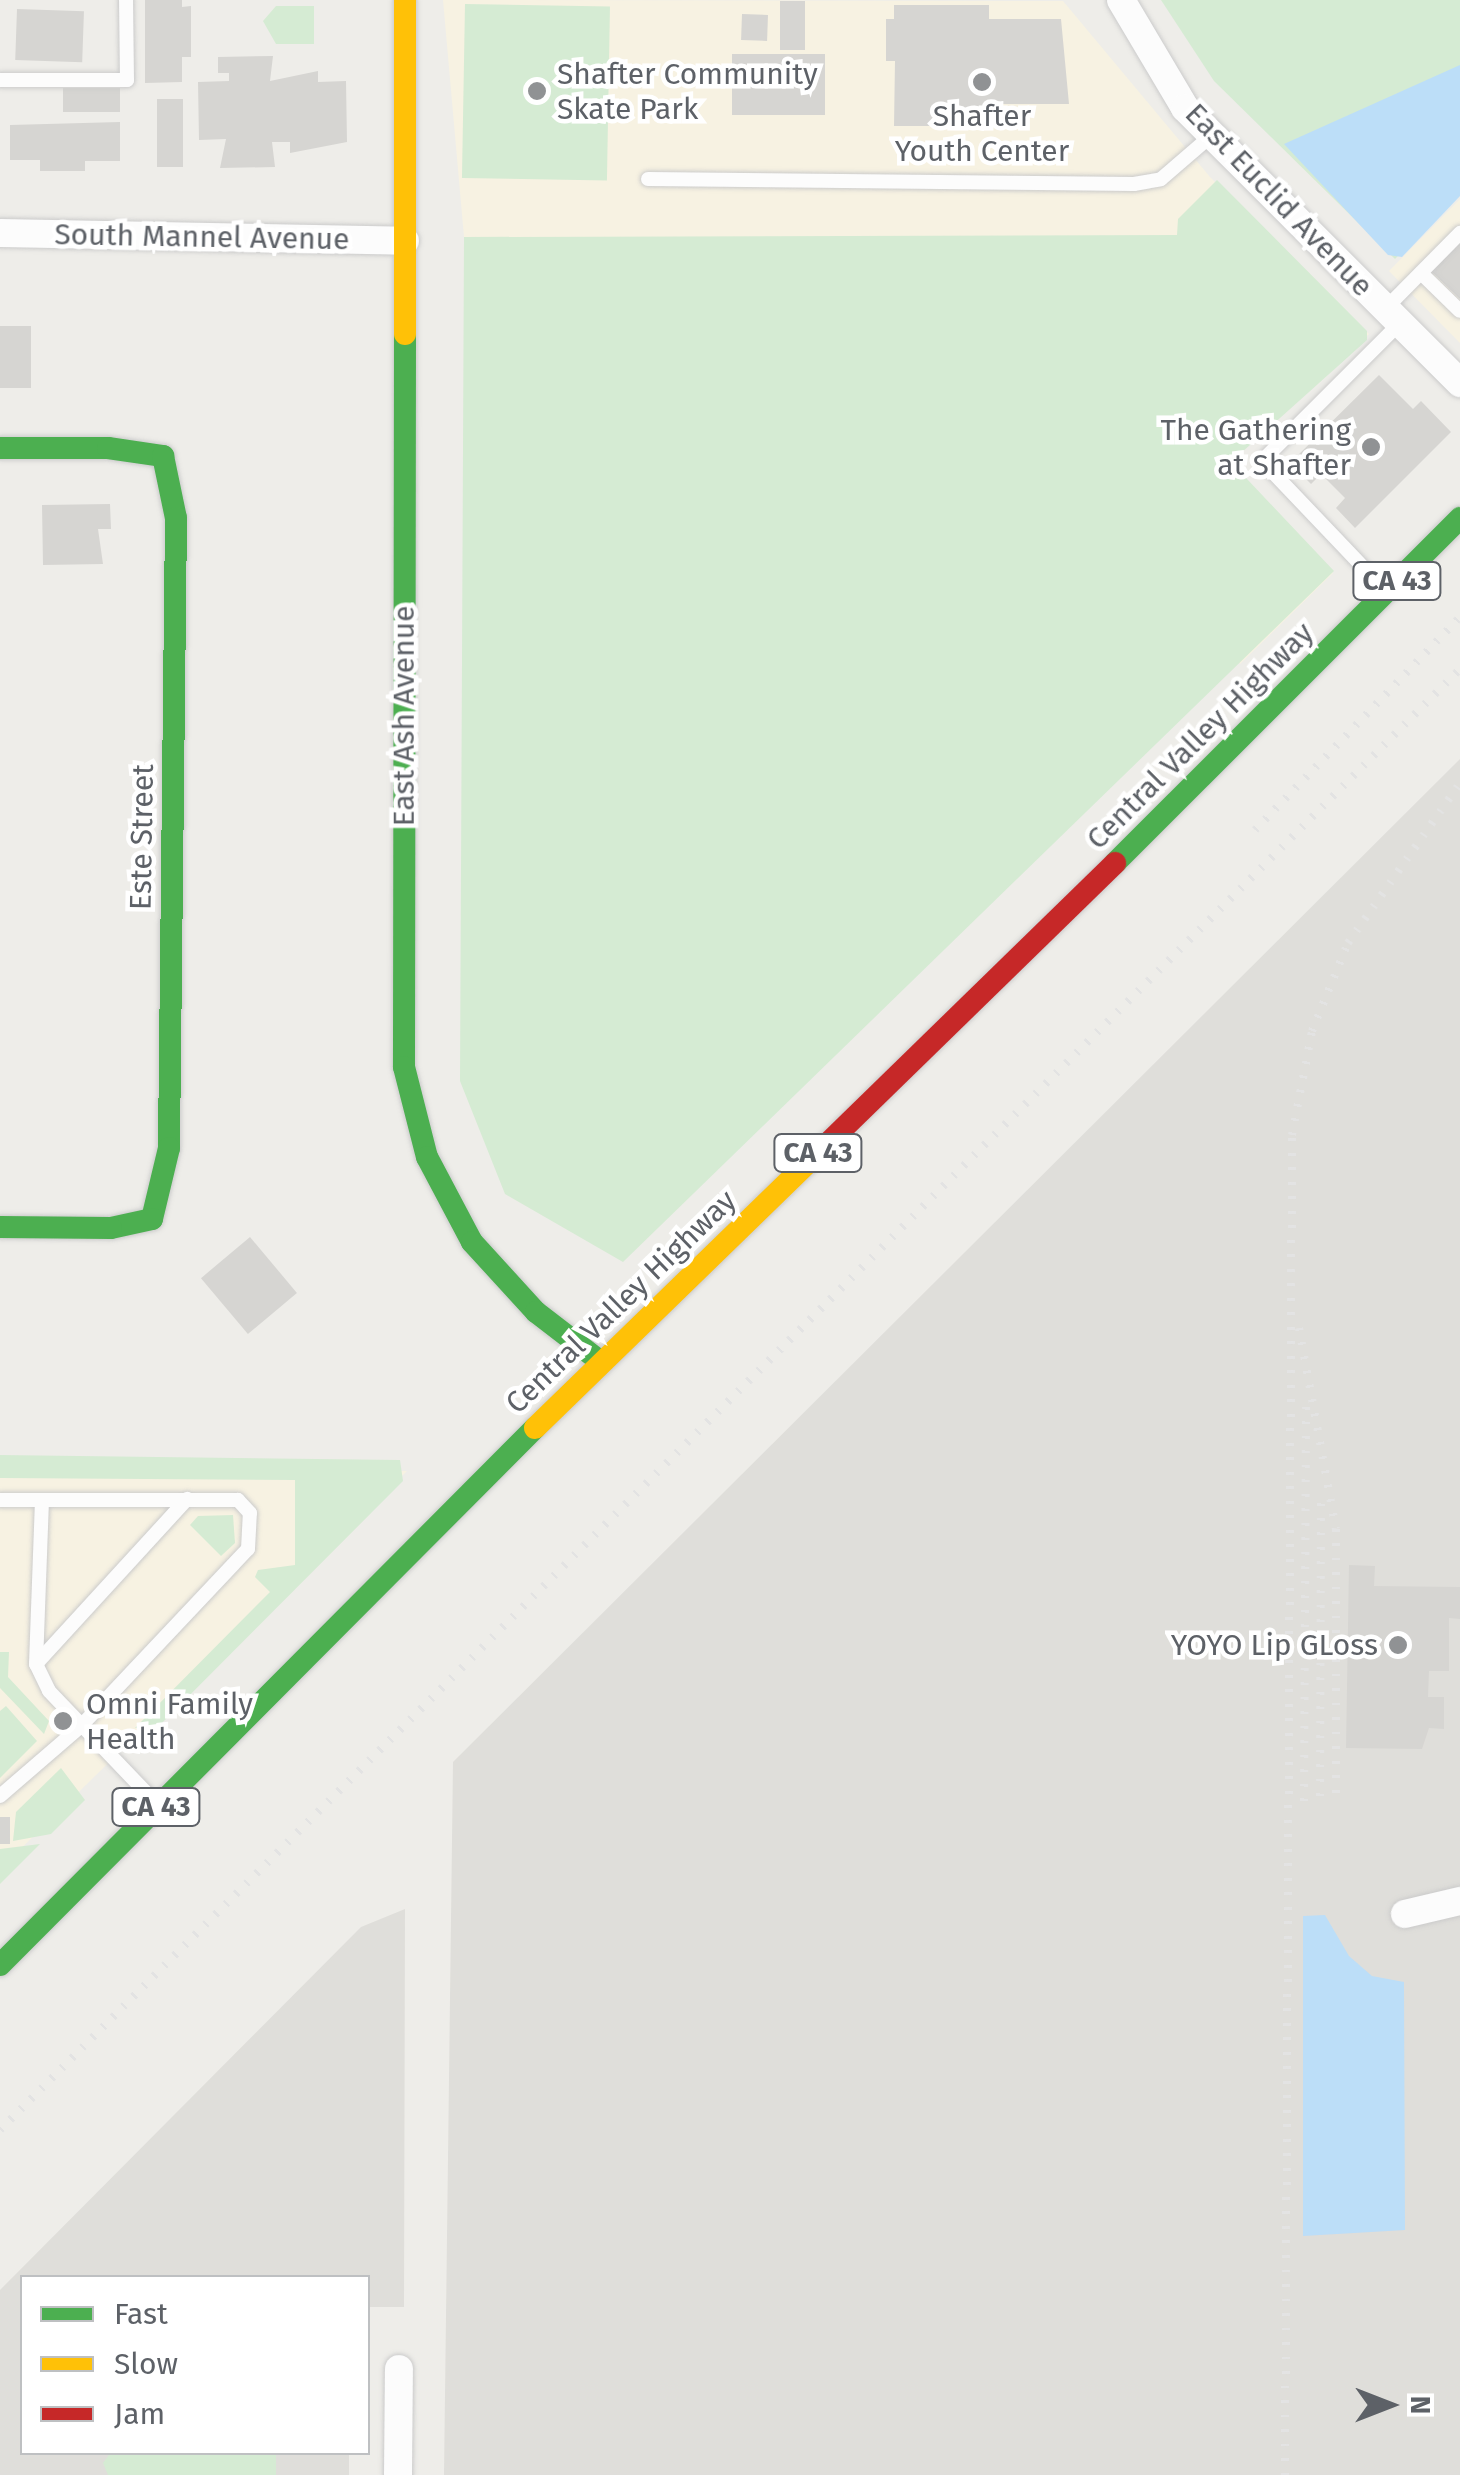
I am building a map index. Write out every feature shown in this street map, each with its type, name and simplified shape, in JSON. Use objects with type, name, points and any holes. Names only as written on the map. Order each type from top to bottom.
[{"type":"street","name":"East Ash Avenue","points":[[406,0],[404,1068],[428,1158],[472,1242],[536,1312],[601,1362]]},
{"type":"street","name":"East Euclid Avenue","points":[[1121,0],[1184,108],[1460,384]]},
{"type":"street","name":"South Mannel Avenue","points":[[0,233],[405,242]]},
{"type":"street","name":"Este Street","points":[[0,448],[108,448],[163,456],[176,518],[169,1148],[152,1219],[112,1228],[0,1227]]},
{"type":"street","name":"Central Valley Highway","points":[[0,1965],[601,1362],[1035,944],[1460,518]]},
{"type":"street","points":[[1405,1914],[1460,1902]]},
{"type":"street","points":[[398,2475],[399,2368]]},
{"type":"lane","points":[[0,80],[127,80],[126,0]]},
{"type":"lane","points":[[648,179],[1134,184],[1161,179],[1212,136]]},
{"type":"lane","points":[[1386,592],[1262,462],[1393,316],[1421,272],[1460,233]]},
{"type":"lane","points":[[1421,272],[1460,312]]},
{"type":"lane","points":[[36,1664],[187,1499]]},
{"type":"lane","points":[[0,1500],[238,1500],[246,1507],[243,1560],[80,1727],[0,1796]]},
{"type":"lane","points":[[42,1500],[36,1664],[80,1727],[158,1805]]},
{"type":"shaded area","points":[[443,0],[1063,1],[1210,177],[1369,334],[1228,461],[1333,573],[1240,664],[989,239],[464,237]]},
{"type":"shaded area","points":[[1460,199],[1460,343],[1389,271]]},
{"type":"shaded area","points":[[1460,759],[1460,2475],[444,2475],[453,1762]]},
{"type":"shaded area","points":[[0,1467],[407,1471],[0,1869]]},
{"type":"shaded area","points":[[405,1909],[404,2307],[370,2307],[370,2275],[20,2275],[20,2455],[349,2455],[349,2475],[0,2475],[0,2290],[361,1927]]},
{"type":"green space","points":[[1161,0],[1460,0],[1460,192],[1395,259],[1214,81]]},
{"type":"green space","name":"Shafter Community Skate Park","points":[[465,4],[610,7],[607,181],[462,178]]},
{"type":"green space","points":[[276,6],[314,6],[314,44],[276,44],[263,21]]},
{"type":"green space","points":[[1217,180],[1367,331],[1367,340],[1231,462],[1334,571],[623,1262],[505,1194],[460,1081],[464,237],[1177,235],[1178,219]]},
{"type":"green space","points":[[0,1455],[400,1460],[403,1481],[157,1728],[135,1728],[270,1592],[255,1577],[258,1570],[295,1565],[295,1480],[0,1478]]},
{"type":"green space","points":[[233,1515],[235,1543],[221,1556],[190,1525],[198,1516]]},
{"type":"green space","points":[[0,1652],[9,1652],[8,1677],[49,1721],[44,1734],[0,1688]]},
{"type":"green space","points":[[6,1706],[37,1741],[0,1778],[0,1711]]},
{"type":"green space","points":[[61,1768],[85,1800],[51,1834],[13,1841],[16,1812]]},
{"type":"green space","points":[[40,1844],[0,1884],[0,1849]]},
{"type":"green space","points":[[109,2455],[276,2455],[276,2475],[108,2475],[103,2463]]},
{"type":"water","points":[[1460,65],[1460,196],[1402,257],[1388,255],[1284,144]]},
{"type":"water","points":[[1325,1915],[1349,1956],[1372,1976],[1404,1982],[1405,2230],[1303,2236],[1303,1916]]},
{"type":"building","points":[[145,0],[182,0],[182,7],[191,6],[191,57],[182,57],[182,82],[145,83]]},
{"type":"building","points":[[780,1],[805,1],[805,50],[780,50]]},
{"type":"building","name":"Shafter Youth Center","points":[[894,5],[989,5],[989,19],[1061,19],[1069,104],[983,104],[983,126],[894,126],[895,61],[886,61],[886,19],[894,19]]},
{"type":"building","points":[[17,9],[84,11],[82,62],[15,60]]},
{"type":"building","points":[[742,14],[768,15],[767,41],[741,40]]},
{"type":"building","points":[[732,54],[825,54],[825,115],[732,115]]},
{"type":"building","points":[[273,56],[270,81],[318,71],[318,82],[346,81],[347,142],[290,153],[290,142],[272,142],[275,167],[220,168],[226,139],[199,140],[198,82],[229,81],[229,73],[218,73],[218,57]]},
{"type":"building","points":[[63,88],[120,88],[120,112],[63,112]]},
{"type":"building","points":[[157,99],[183,99],[183,167],[157,167]]},
{"type":"building","points":[[120,122],[120,161],[85,161],[85,171],[40,171],[40,160],[10,160],[10,125]]},
{"type":"building","points":[[1460,240],[1460,299],[1430,270]]},
{"type":"building","points":[[0,326],[31,326],[31,388],[0,388]]},
{"type":"building","name":"The Gathering at Shafter","points":[[1379,375],[1413,409],[1421,401],[1451,432],[1355,528],[1336,508],[1345,498],[1321,474],[1311,484],[1290,463]]},
{"type":"building","points":[[110,504],[111,529],[98,529],[103,564],[43,565],[42,505]]},
{"type":"building","points":[[250,1237],[297,1293],[248,1334],[201,1278]]},
{"type":"building","name":"YOYO Lip GLoss","points":[[1349,1565],[1375,1566],[1374,1586],[1460,1587],[1460,1619],[1449,1618],[1449,1671],[1429,1671],[1428,1697],[1444,1697],[1444,1729],[1429,1728],[1422,1749],[1346,1748]]},
{"type":"building","points":[[0,1817],[10,1817],[10,1844],[0,1844]]},
{"type":"railway","points":[[1255,830],[1460,617]]},
{"type":"railway","points":[[0,2130],[1460,669]]},
{"type":"railway","points":[[1285,2475],[1292,1135],[1312,1031],[1348,943],[1460,783]]},
{"type":"railway","points":[[1299,1328],[1336,1529],[1336,1798]]},
{"type":"railway","points":[[1304,1801],[1306,1406]]},
{"type":"railway","points":[[1320,1796],[1321,1496]]},
{"type":"traffic: fast","points":[[405,334],[404,1067],[427,1157],[472,1242],[536,1312],[601,1362]]},
{"type":"traffic: fast","points":[[0,448],[108,448],[163,456],[176,518],[169,1148],[152,1219],[111,1228],[0,1227]]},
{"type":"traffic: fast","points":[[1115,863],[1460,518]]},
{"type":"traffic: fast","points":[[0,1965],[535,1428]]},
{"type":"traffic: slow","points":[[405,0],[405,334]]},
{"type":"traffic: slow","points":[[535,1428],[821,1150]]},
{"type":"traffic: jam","points":[[821,1150],[1115,863]]},
{"type":"place","name":"Shafter Youth Center","points":[[982,82]]},
{"type":"place","name":"Shafter Community Skate Park","points":[[537,91]]},
{"type":"place","name":"The Gathering at Shafter","points":[[1371,447]]},
{"type":"place","name":"YOYO Lip GLoss","points":[[1398,1645]]},
{"type":"place","name":"Omni Family Health","points":[[63,1721]]}]
